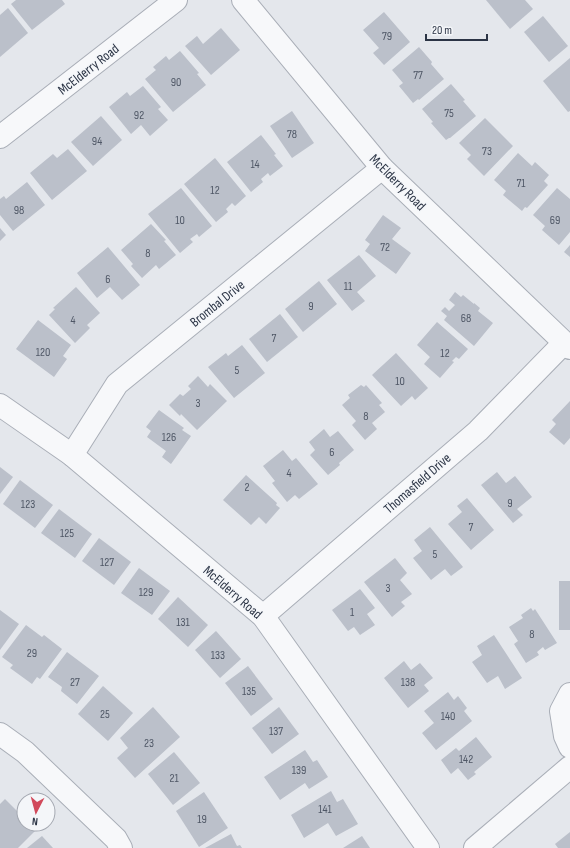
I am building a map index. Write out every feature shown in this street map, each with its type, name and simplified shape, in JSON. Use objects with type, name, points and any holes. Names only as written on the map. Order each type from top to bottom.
[{"type":"street","name":"McElderry Road","points":[[0,137],[176,0]]},
{"type":"street","name":"McElderry Road","points":[[243,0],[382,168],[567,345]]},
{"type":"street","name":"Brombal Drive","points":[[72,455],[117,384],[382,168]]},
{"type":"street","name":"Thomasfield Drive","points":[[263,616],[478,431],[567,345]]},
{"type":"street","name":"McElderry Road","points":[[0,405],[72,455],[263,616],[428,848]]},
{"type":"street","points":[[570,694],[560,711],[565,736],[570,747]]},
{"type":"street","points":[[0,734],[25,752],[116,839],[121,848]]},
{"type":"street","points":[[475,848],[570,767]]},
{"type":"building","points":[[16,0],[62,0],[65,4],[32,30],[11,4]]},
{"type":"building","points":[[486,0],[525,0],[533,9],[510,29]]},
{"type":"building","points":[[8,8],[28,33],[0,57],[0,15]]},
{"type":"building","points":[[384,12],[410,42],[384,65],[373,53],[379,48],[363,30]]},
{"type":"building","points":[[543,16],[568,46],[549,62],[524,32]]},
{"type":"building","points":[[221,28],[240,50],[211,75],[185,46],[197,36],[203,44]]},
{"type":"building","points":[[419,47],[444,79],[419,100],[418,99],[413,103],[399,86],[403,83],[392,70]]},
{"type":"building","points":[[180,51],[199,73],[197,74],[206,85],[173,112],[145,79],[156,70],[153,67],[166,56],[169,60]]},
{"type":"building","points":[[570,58],[570,111],[568,112],[543,81]]},
{"type":"building","points":[[451,84],[476,116],[446,140],[431,123],[433,122],[422,109]]},
{"type":"building","points":[[143,86],[161,107],[158,109],[168,120],[150,136],[141,125],[131,134],[109,107],[127,92],[130,96]]},
{"type":"building","points":[[292,111],[314,143],[292,158],[270,126]]},
{"type":"building","points":[[101,116],[122,140],[93,166],[71,142]]},
{"type":"building","points":[[485,118],[513,146],[484,176],[467,159],[471,155],[459,143]]},
{"type":"building","points":[[261,135],[276,154],[274,155],[283,166],[270,176],[268,173],[261,179],[263,182],[251,192],[227,162]]},
{"type":"building","points":[[68,149],[87,171],[52,200],[30,173],[53,154],[57,158]]},
{"type":"building","points":[[518,153],[532,166],[535,162],[549,175],[544,181],[548,185],[527,208],[525,207],[522,211],[503,195],[506,191],[494,180]]},
{"type":"building","points":[[215,158],[246,196],[235,206],[232,203],[226,209],[228,212],[216,222],[184,184]]},
{"type":"building","points":[[27,182],[45,205],[13,231],[0,215],[0,199],[4,196],[6,199]]},
{"type":"building","points":[[181,188],[212,226],[199,237],[197,234],[190,239],[193,242],[180,253],[148,214]]},
{"type":"building","points":[[557,188],[570,199],[570,232],[559,245],[542,230],[545,226],[533,215]]},
{"type":"building","points":[[383,215],[401,228],[392,239],[411,253],[396,274],[365,251],[370,244],[365,240]]},
{"type":"building","points":[[151,224],[166,240],[164,241],[176,255],[159,269],[156,265],[142,278],[131,266],[133,264],[121,250]]},
{"type":"building","points":[[0,228],[6,235],[0,241]]},
{"type":"building","points":[[570,245],[570,257],[564,252]]},
{"type":"building","points":[[108,247],[140,285],[122,300],[110,287],[97,298],[77,273]]},
{"type":"building","points":[[359,255],[376,276],[357,292],[365,301],[352,311],[327,280]]},
{"type":"building","points":[[319,281],[337,304],[303,332],[285,309]]},
{"type":"building","points":[[76,287],[100,313],[87,325],[90,328],[75,343],[49,315],[55,309],[53,308]]},
{"type":"building","points":[[455,292],[461,297],[463,295],[474,303],[480,308],[478,311],[493,323],[474,346],[444,320],[447,316],[441,311],[445,307],[449,311],[455,305],[449,300]]},
{"type":"building","points":[[280,314],[298,337],[267,362],[249,339]]},
{"type":"building","points":[[38,320],[71,345],[63,356],[67,359],[54,377],[16,349]]},
{"type":"building","points":[[437,322],[468,349],[459,359],[456,357],[452,361],[454,362],[440,378],[424,364],[430,357],[417,345]]},
{"type":"building","points":[[242,345],[265,373],[234,398],[208,367],[226,353],[228,356]]},
{"type":"building","points":[[396,353],[428,388],[415,400],[412,396],[401,406],[372,375]]},
{"type":"building","points":[[198,376],[208,387],[210,384],[227,401],[197,430],[181,414],[180,416],[169,405],[180,394],[183,396],[191,389],[188,386]]},
{"type":"building","points":[[361,385],[364,387],[366,385],[382,403],[379,405],[385,412],[372,423],[377,429],[365,440],[352,425],[356,421],[342,405],[350,398],[348,395]]},
{"type":"building","points":[[570,401],[570,438],[564,445],[549,432],[556,424],[552,420]]},
{"type":"building","points":[[159,410],[184,428],[182,430],[191,436],[171,464],[162,457],[166,451],[147,437],[151,431],[146,427]]},
{"type":"building","points":[[324,429],[330,437],[338,431],[354,450],[328,475],[310,455],[315,450],[309,442]]},
{"type":"building","points":[[283,450],[292,461],[296,458],[318,484],[299,499],[295,495],[287,502],[272,483],[275,481],[263,466]]},
{"type":"building","points":[[0,467],[13,477],[0,494]]},
{"type":"building","points":[[497,472],[506,483],[515,476],[532,497],[517,509],[523,515],[513,523],[481,485]]},
{"type":"building","points":[[246,475],[277,503],[276,505],[280,508],[266,524],[259,517],[251,525],[223,500]]},
{"type":"building","points":[[20,480],[53,505],[35,528],[3,504]]},
{"type":"building","points":[[467,498],[494,530],[471,550],[448,524],[462,512],[457,506]]},
{"type":"building","points":[[59,509],[92,534],[75,558],[41,533]]},
{"type":"building","points":[[430,527],[463,567],[451,576],[445,569],[431,580],[413,558],[422,551],[414,540]]},
{"type":"building","points":[[99,538],[131,562],[114,585],[82,561]]},
{"type":"building","points":[[395,558],[407,573],[400,580],[412,594],[401,602],[405,606],[392,617],[364,582]]},
{"type":"building","points":[[139,568],[170,591],[152,615],[121,593]]},
{"type":"building","points":[[559,581],[570,581],[570,630],[559,630]]},
{"type":"building","points":[[360,589],[375,608],[367,614],[375,625],[360,635],[354,627],[348,631],[332,610]]},
{"type":"building","points":[[178,597],[208,625],[188,647],[158,619]]},
{"type":"building","points":[[531,608],[533,611],[535,609],[557,643],[545,650],[543,647],[537,652],[539,655],[526,663],[514,644],[518,641],[509,627],[523,618],[521,615]]},
{"type":"building","points":[[0,610],[19,624],[0,650]]},
{"type":"building","points":[[26,625],[42,637],[44,635],[62,649],[40,679],[37,677],[32,684],[10,668],[13,665],[2,657]]},
{"type":"building","points":[[216,631],[241,659],[220,678],[195,650]]},
{"type":"building","points":[[494,635],[522,678],[505,689],[498,676],[487,683],[472,662],[482,655],[477,646]]},
{"type":"building","points":[[67,652],[99,676],[77,704],[61,691],[62,687],[48,677]]},
{"type":"building","points":[[404,661],[411,670],[420,663],[433,678],[424,685],[429,691],[408,708],[384,678]]},
{"type":"building","points":[[248,666],[273,699],[251,716],[225,683]]},
{"type":"building","points":[[103,686],[133,713],[108,741],[78,714]]},
{"type":"building","points":[[448,692],[454,700],[458,696],[467,708],[464,711],[472,721],[436,750],[422,733],[434,723],[424,711]]},
{"type":"building","points":[[153,707],[180,737],[135,778],[117,758],[128,748],[120,738]]},
{"type":"building","points":[[279,707],[299,734],[272,754],[252,728]]},
{"type":"building","points":[[476,737],[492,757],[474,772],[476,774],[468,780],[458,768],[451,774],[441,760],[456,748],[459,751]]},
{"type":"building","points":[[305,750],[313,762],[317,760],[328,777],[309,789],[305,783],[280,800],[264,777]]},
{"type":"building","points":[[174,752],[200,783],[173,805],[148,774]]},
{"type":"building","points":[[331,791],[337,802],[343,799],[358,824],[336,836],[328,823],[304,838],[291,815]]},
{"type":"building","points":[[204,792],[228,828],[199,847],[176,811]]},
{"type":"building","points":[[5,799],[16,810],[16,832],[34,832],[18,848],[0,848],[0,804]]},
{"type":"building","points":[[570,832],[570,848],[558,848],[555,844]]},
{"type":"building","points":[[231,834],[237,846],[240,845],[242,848],[205,848]]},
{"type":"building","points":[[42,836],[53,848],[27,848]]},
{"type":"building","points":[[362,836],[370,848],[343,848]]}]
